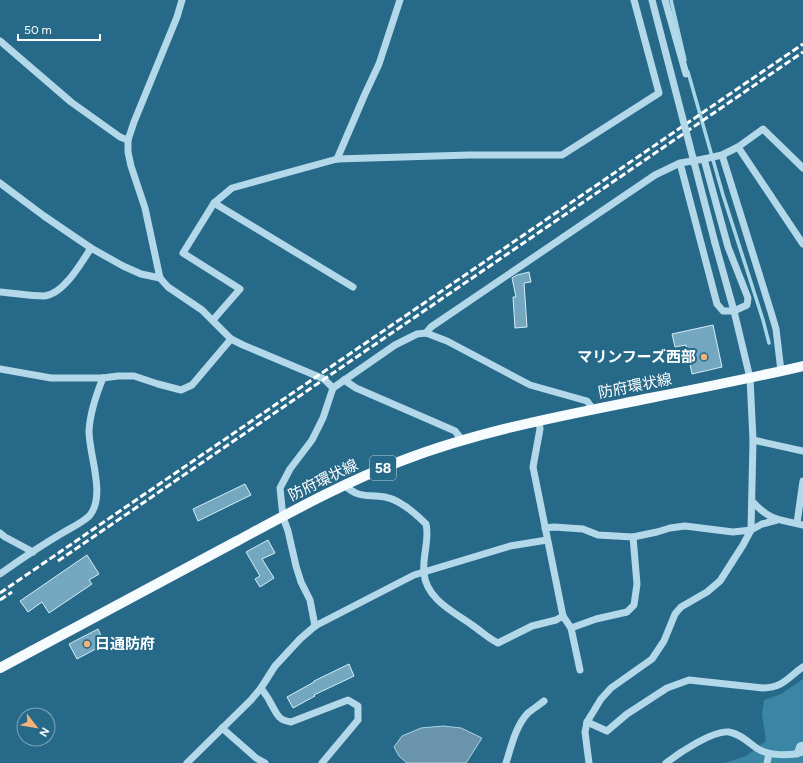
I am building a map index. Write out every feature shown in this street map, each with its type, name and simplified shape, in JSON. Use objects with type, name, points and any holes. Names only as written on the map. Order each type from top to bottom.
[{"type":"main road","name":"防府環状線","points":[[0,668],[344,485],[401,461],[462,440],[539,421],[803,366]]},
{"type":"street","points":[[182,0],[177,17],[128,140],[128,152],[131,166],[145,208],[160,278],[168,287],[202,310],[230,339],[243,346],[324,379],[333,388]]},
{"type":"street","points":[[336,159],[379,64],[400,0]]},
{"type":"street","points":[[213,320],[240,289],[183,253],[214,203],[232,188],[336,159],[562,155],[659,93],[634,0]]},
{"type":"street","points":[[589,763],[585,732],[587,722],[601,699],[611,688],[652,659],[664,641],[675,614],[681,606],[707,592],[720,581],[751,530],[753,440],[750,378],[734,310],[714,243],[652,0]]},
{"type":"street","points":[[665,0],[686,74]]},
{"type":"street","points":[[0,41],[71,102],[120,137],[128,140]]},
{"type":"street","points":[[426,333],[431,327],[649,180],[680,162],[713,157],[738,147],[763,129],[803,168]]},
{"type":"street","points":[[738,147],[803,244]]},
{"type":"street","points":[[680,162],[717,304],[723,311],[734,310],[747,305],[748,298],[728,247],[713,157]]},
{"type":"street","points":[[713,157],[771,312],[776,329],[781,371]]},
{"type":"street","points":[[0,183],[44,216],[91,248],[123,266],[142,274],[160,278]]},
{"type":"street","points":[[214,203],[353,286]]},
{"type":"street","points":[[0,292],[45,296],[56,293],[74,273],[91,248]]},
{"type":"street","points":[[316,626],[310,600],[301,582],[283,517],[280,488],[290,469],[323,418],[333,388],[395,345],[417,334],[426,333],[447,341],[517,380],[587,401],[593,410]]},
{"type":"street","points":[[0,369],[51,378],[103,378],[134,376],[181,390],[192,385],[230,339]]},
{"type":"street","points":[[0,574],[90,516],[96,502],[96,485],[89,433],[90,419],[103,378]]},
{"type":"street","points":[[344,380],[356,388],[455,431],[462,440]]},
{"type":"street","points":[[539,421],[540,429],[533,467],[563,616],[572,628],[580,670]]},
{"type":"street","points":[[753,440],[803,451]]},
{"type":"street","points":[[752,501],[767,515],[776,520],[800,524],[803,481]]},
{"type":"street","points":[[344,485],[351,491],[360,495],[386,497],[396,502],[426,524],[428,531],[423,562],[425,581],[437,599],[448,609],[498,643],[532,626],[556,620],[563,616]]},
{"type":"street","points":[[545,528],[554,527],[583,529],[598,535],[633,537],[685,526],[733,532],[751,530],[762,524],[776,520]]},
{"type":"street","points":[[0,533],[5,538],[33,552]]},
{"type":"street","points":[[572,628],[596,619],[627,612],[634,605],[637,584],[633,537]]},
{"type":"street","points":[[187,763],[261,688],[275,666],[300,639],[316,626],[414,575],[510,546],[547,540]]},
{"type":"street","points":[[587,722],[607,730],[627,714],[667,688],[689,680],[774,688],[786,681],[803,667]]},
{"type":"street","points":[[261,688],[276,715],[285,721],[291,722],[348,700],[358,706],[358,720],[322,763]]},
{"type":"street","points":[[506,763],[521,722],[528,713],[544,701]]},
{"type":"street","points":[[222,728],[256,758],[265,763]]},
{"type":"street","points":[[666,763],[695,744],[717,733],[729,732],[742,737],[769,754],[800,753],[800,746],[803,745]]},
{"type":"street","points":[[767,763],[769,754]]},
{"type":"shaded area","points":[[803,679],[803,763],[725,763],[746,756],[766,741],[762,714],[764,700],[781,694]]},
{"type":"shaded area","points":[[443,726],[461,728],[482,738],[466,763],[407,763],[399,756],[394,747],[402,736],[421,728]]},
{"type":"building","points":[[529,272],[531,282],[524,283],[527,327],[515,328],[513,297],[516,297],[512,278]]},
{"type":"building","name":"マリンフーズ西部","points":[[713,325],[722,367],[692,374],[686,345],[675,347],[672,334]]},
{"type":"building","points":[[245,484],[251,495],[198,521],[193,509]]},
{"type":"building","points":[[268,540],[275,553],[262,559],[274,578],[260,587],[255,579],[260,576],[246,552]]},
{"type":"building","points":[[87,555],[99,574],[89,580],[92,584],[49,613],[42,602],[28,612],[20,601]]},
{"type":"building","name":"日通防府","points":[[98,629],[105,644],[77,659],[69,644]]},
{"type":"building","points":[[349,664],[354,676],[314,695],[315,696],[293,708],[287,697],[314,681]]},
{"type":"waterway","points":[[671,0],[685,60]]},
{"type":"waterway","points":[[688,72],[723,195],[769,343]]},
{"type":"railway","points":[[0,593],[803,44]]},
{"type":"railway","points":[[58,561],[803,52]]},
{"type":"railway","points":[[0,600],[12,592]]},
{"type":"place","name":"マリンフーズ西部","points":[[704,357]]},
{"type":"place","name":"日通防府","points":[[87,644]]}]
